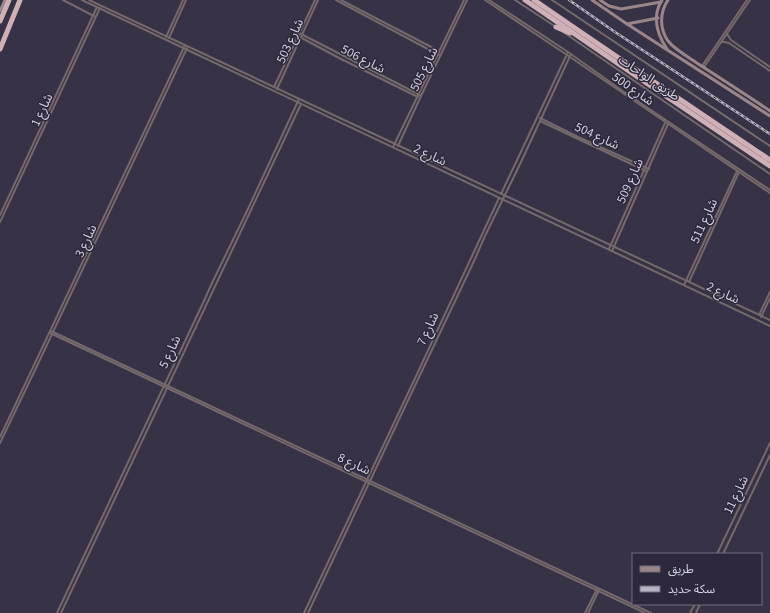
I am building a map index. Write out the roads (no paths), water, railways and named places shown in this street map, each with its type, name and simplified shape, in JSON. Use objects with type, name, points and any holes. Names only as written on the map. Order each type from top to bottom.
[{"type":"highway","points":[[0,21],[9,0]]},
{"type":"highway","points":[[0,49],[20,0]]},
{"type":"highway","name":"طريق الواحات","points":[[525,0],[711,123],[770,160]]},
{"type":"highway","name":"طريق الواحات","points":[[534,0],[702,117]]},
{"type":"highway","points":[[556,27],[578,36]]},
{"type":"highway","name":"طريق الواحات","points":[[711,123],[770,166]]},
{"type":"street","points":[[0,11],[5,0]]},
{"type":"street","points":[[63,0],[96,17]]},
{"type":"street","name":"شارع 2","points":[[82,0],[186,46],[770,320]]},
{"type":"street","name":"شارع 2","points":[[89,0],[167,38],[185,49],[770,326]]},
{"type":"street","points":[[167,38],[184,0]]},
{"type":"street","name":"شارع 503","points":[[274,87],[317,0]]},
{"type":"street","points":[[336,0],[341,1],[440,54]]},
{"type":"street","name":"شارع 505","points":[[440,54],[464,0]]},
{"type":"street","name":"شارع 505","points":[[393,147],[467,0]]},
{"type":"street","name":"شارع 500","points":[[485,0],[569,54]]},
{"type":"street","name":"شارع 500","points":[[489,0],[739,170],[770,193]]},
{"type":"street","name":"طريق الواحات","points":[[516,0],[770,174]]},
{"type":"street","name":"طريق الواحات","points":[[552,0],[770,146]]},
{"type":"street","points":[[592,0],[770,116]]},
{"type":"street","points":[[600,0],[612,8],[621,9],[662,1]]},
{"type":"street","points":[[668,0],[664,8],[662,27],[667,39],[674,47],[770,111]]},
{"type":"street","points":[[703,67],[746,0]]},
{"type":"street","points":[[703,67],[750,0]]},
{"type":"street","points":[[662,1],[658,9],[656,19],[659,34],[668,50]]},
{"type":"street","name":"شارع 1","points":[[57,97],[98,4]]},
{"type":"street","points":[[603,8],[606,4]]},
{"type":"street","name":"شارع 1","points":[[0,222],[57,97],[101,6]]},
{"type":"street","name":"شارع 503","points":[[277,89],[302,36],[310,14]]},
{"type":"street","points":[[627,24],[662,18]]},
{"type":"street","points":[[727,34],[731,40],[770,67]]},
{"type":"street","name":"شارع 506","points":[[299,35],[419,97]]},
{"type":"street","points":[[722,42],[729,43],[770,70]]},
{"type":"street","name":"شارع 3","points":[[0,443],[186,46]]},
{"type":"street","name":"شارع 7","points":[[308,613],[499,198],[569,54]]},
{"type":"street","name":"شارع 7","points":[[304,613],[475,259],[569,54]]},
{"type":"street","points":[[686,62],[689,58]]},
{"type":"street","name":"شارع 505","points":[[398,146],[419,97]]},
{"type":"street","name":"شارع 5","points":[[57,613],[299,99]]},
{"type":"street","name":"شارع 5","points":[[61,613],[303,101]]},
{"type":"street","points":[[762,111],[765,107]]},
{"type":"street","name":"شارع 504","points":[[537,118],[648,171]]},
{"type":"street","name":"شارع 509","points":[[612,251],[632,209],[667,122]]},
{"type":"street","name":"شارع 509","points":[[609,249],[645,169],[657,147]]},
{"type":"street","name":"شارع 511","points":[[684,285],[739,170]]},
{"type":"street","name":"شارع 511","points":[[689,282],[739,170]]},
{"type":"street","name":"شارع 500","points":[[752,180],[770,190]]},
{"type":"street","name":"شارع 1","points":[[0,215],[16,185]]},
{"type":"street","points":[[628,207],[632,209]]},
{"type":"street","points":[[580,236],[582,231]]},
{"type":"street","points":[[223,260],[227,262]]},
{"type":"street","points":[[759,315],[770,292]]},
{"type":"street","points":[[756,319],[770,298]]},
{"type":"street","name":"شارع 8","points":[[51,332],[368,482],[632,604]]},
{"type":"street","name":"شارع 3","points":[[0,437],[26,387]]},
{"type":"street","name":"شارع 11","points":[[717,553],[770,443]]},
{"type":"street","name":"شارع 11","points":[[723,553],[770,455]]},
{"type":"street","points":[[764,456],[768,458]]},
{"type":"street","points":[[587,613],[598,589]]},
{"type":"street","name":"شارع 8","points":[[598,589],[645,613]]},
{"type":"street","name":"شارع 8","points":[[633,605],[651,613]]},
{"type":"railway","points":[[569,0],[770,134]]}]
